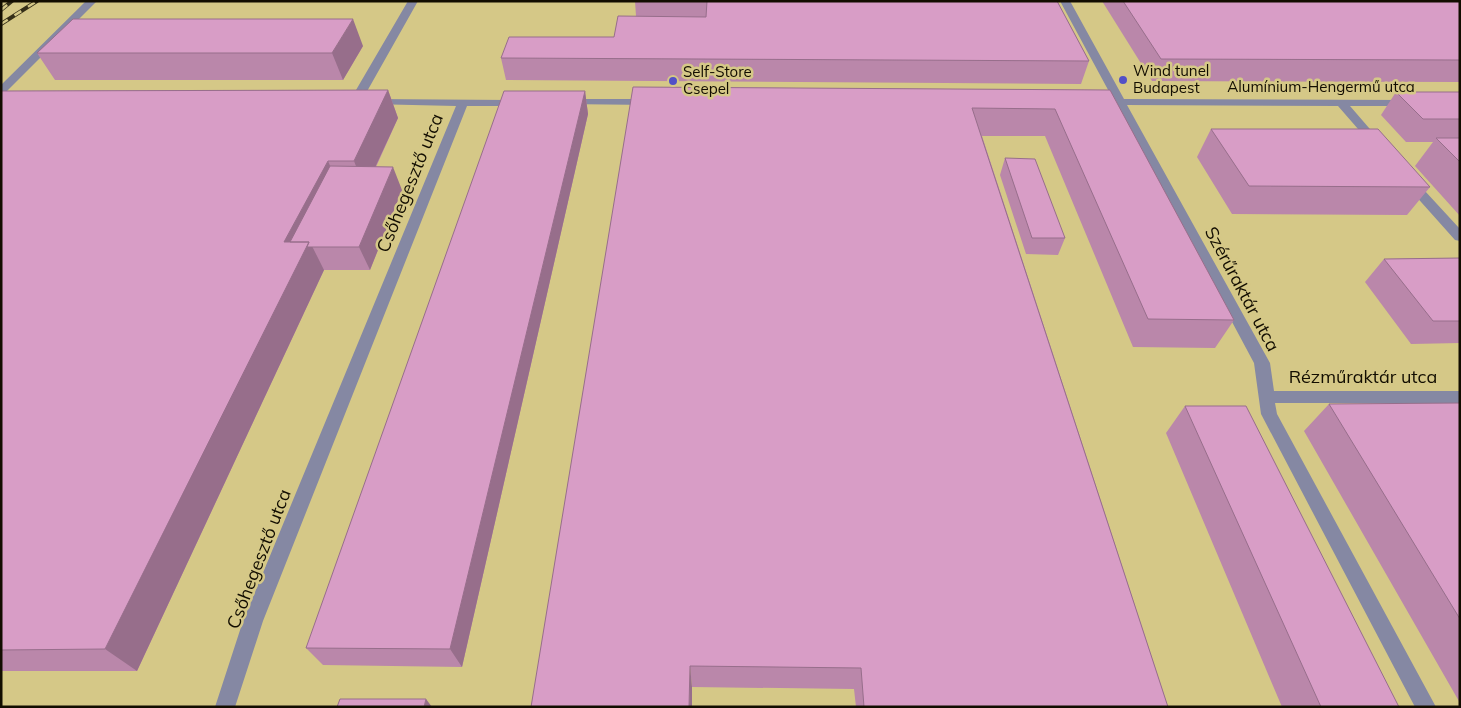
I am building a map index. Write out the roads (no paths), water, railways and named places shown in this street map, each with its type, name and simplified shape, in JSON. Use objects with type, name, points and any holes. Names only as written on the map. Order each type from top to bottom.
[{"type":"street","points":[[5,97],[92,1]]},
{"type":"street","name":"Csőhegesztő utca","points":[[225,707],[253,622],[463,103],[350,102],[413,1]]},
{"type":"street","name":"Szérűraktár utca","points":[[1065,1],[1262,363],[1269,414],[1426,707]]},
{"type":"street","points":[[463,103],[532,102]]},
{"type":"street","points":[[552,102],[661,102]]},
{"type":"street","name":"Alumínium-Hengermű utca","points":[[1087,102],[1420,103]]},
{"type":"street","points":[[1340,102],[1384,152]]},
{"type":"street","points":[[1403,174],[1460,238]]},
{"type":"street","name":"Rézműraktár utca","points":[[1267,397],[1460,397]]},
{"type":"railway","points":[[1,10],[12,1]]},
{"type":"railway","points":[[1,24],[37,1]]},
{"type":"place","name":"Wind tunel Budapest","points":[[1123,80]]},
{"type":"place","name":"Self-Store Csepel","points":[[673,81]]}]
